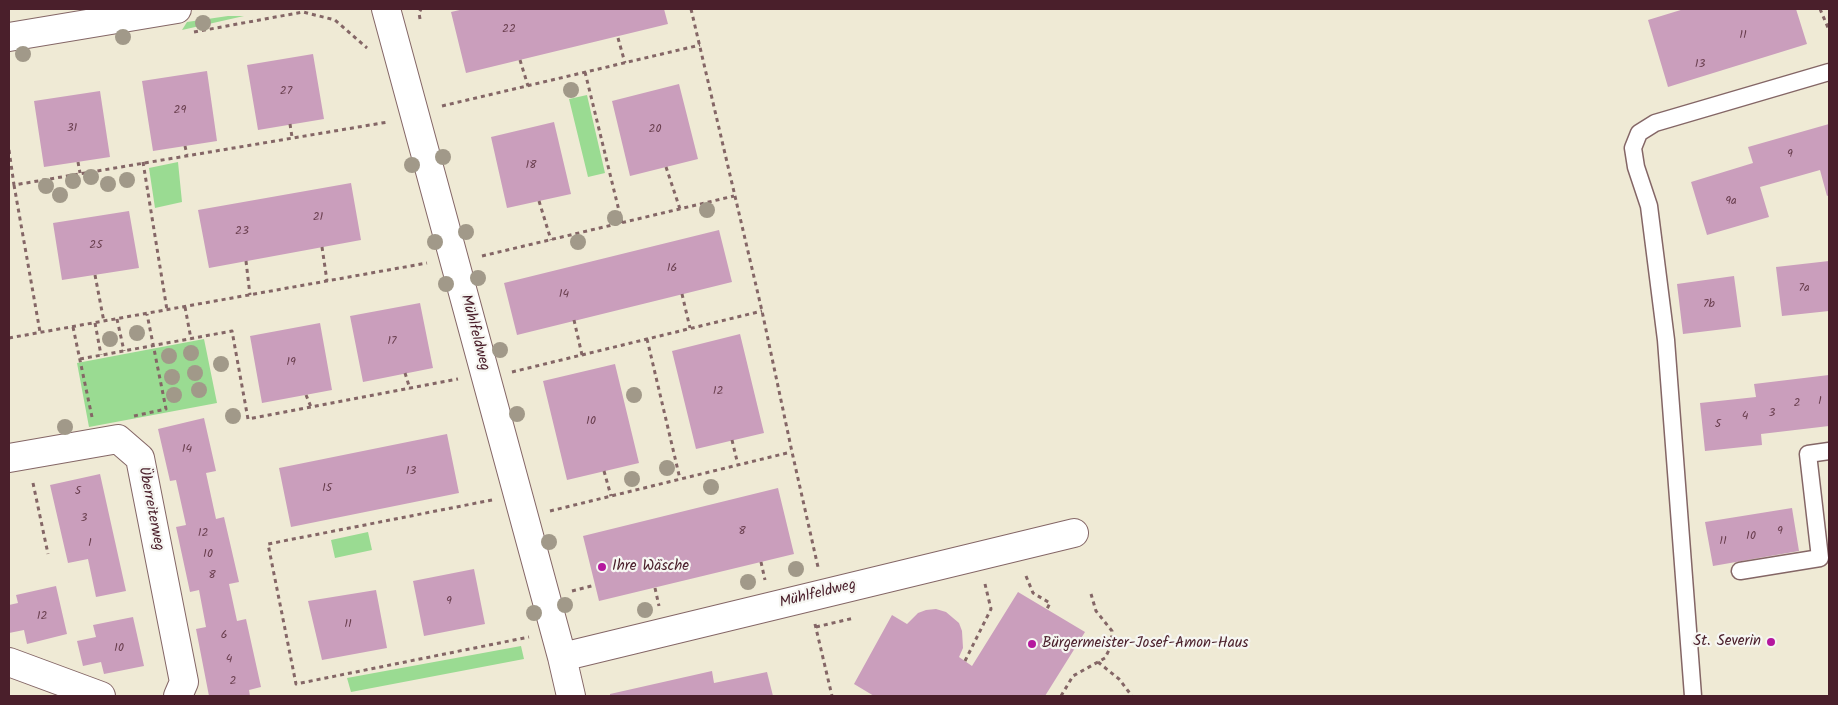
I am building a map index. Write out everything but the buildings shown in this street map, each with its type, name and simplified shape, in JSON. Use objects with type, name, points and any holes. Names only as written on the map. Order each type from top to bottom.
[{"type":"street","points":[[9,37],[177,9]]},
{"type":"street","points":[[366,9],[378,9]]},
{"type":"street","name":"Mühlfeldweg","points":[[386,9],[571,696]]},
{"type":"street","name":"Überreiterweg","points":[[18,457],[118,439],[140,458],[184,682],[178,696]]},
{"type":"street","name":"Mühlfeldweg","points":[[562,657],[1074,533]]},
{"type":"street","points":[[9,662],[101,696]]},
{"type":"lane","points":[[1693,696],[1666,340],[1649,206],[1636,167],[1633,148],[1638,133],[1655,123],[1829,72]]},
{"type":"lane","points":[[1740,571],[1820,558],[1808,454],[1829,451]]},
{"type":"path","points":[[302,9],[303,12],[335,20],[368,49]]},
{"type":"path","points":[[691,9],[762,311],[822,580],[813,614],[832,696]]},
{"type":"path","points":[[1820,9],[1829,30]]},
{"type":"path","points":[[618,38],[625,63]]},
{"type":"path","points":[[442,106],[700,45]]},
{"type":"path","points":[[520,60],[528,86]]},
{"type":"path","points":[[585,72],[622,223]]},
{"type":"path","points":[[14,185],[390,122],[387,113]]},
{"type":"path","points":[[290,124],[292,137]]},
{"type":"path","points":[[185,146],[187,155]]},
{"type":"path","points":[[9,150],[11,175],[40,332]]},
{"type":"path","points":[[78,162],[80,173]]},
{"type":"path","points":[[143,162],[167,310]]},
{"type":"path","points":[[666,167],[680,209]]},
{"type":"path","points":[[9,338],[454,258],[480,257],[734,196]]},
{"type":"path","points":[[539,201],[551,240]]},
{"type":"path","points":[[322,247],[327,281]]},
{"type":"path","points":[[246,261],[250,295]]},
{"type":"path","points":[[95,275],[104,322]]},
{"type":"path","points":[[682,294],[690,328]]},
{"type":"path","points":[[185,307],[192,339]]},
{"type":"path","points":[[509,373],[762,311]]},
{"type":"path","points":[[130,416],[166,410],[147,314]]},
{"type":"path","points":[[117,319],[124,351]]},
{"type":"path","points":[[574,320],[582,355]]},
{"type":"path","points":[[95,323],[101,355]]},
{"type":"path","points":[[73,327],[94,423]]},
{"type":"path","points":[[80,359],[232,331],[248,419],[459,379]]},
{"type":"path","points":[[647,339],[680,479]]},
{"type":"path","points":[[406,373],[410,388]]},
{"type":"path","points":[[306,395],[311,407]]},
{"type":"path","points":[[732,440],[738,465]]},
{"type":"path","points":[[544,512],[792,452]]},
{"type":"path","points":[[18,457],[48,554]]},
{"type":"path","points":[[604,471],[611,496]]},
{"type":"path","points":[[500,499],[268,544],[296,684],[535,636]]},
{"type":"path","points":[[1026,576],[1032,593],[1050,603],[1047,609]]},
{"type":"path","points":[[578,590],[595,585]]},
{"type":"path","points":[[1061,696],[1073,676],[1105,658],[1111,646],[1112,631],[1096,611],[1091,594]]},
{"type":"path","points":[[965,661],[991,609]]},
{"type":"path","points":[[1098,662],[1119,680],[1132,696]]},
{"type":"green space","points":[[228,16],[244,16],[182,30],[187,22]]},
{"type":"green space","points":[[587,95],[605,173],[588,177],[569,99]]},
{"type":"green space","points":[[178,162],[182,202],[155,208],[149,168]]},
{"type":"green space","points":[[204,339],[217,403],[89,427],[77,363]]},
{"type":"green space","points":[[368,532],[372,550],[335,558],[331,540]]},
{"type":"green space","points":[[521,646],[524,659],[351,692],[347,678]]},
{"type":"place","name":"Ihre Wäsche","points":[[602,567]]},
{"type":"place","name":"St. Severin","points":[[1771,642]]},
{"type":"place","name":"Bürgermeister-Josef-Amon-Haus","points":[[1032,644]]}]
